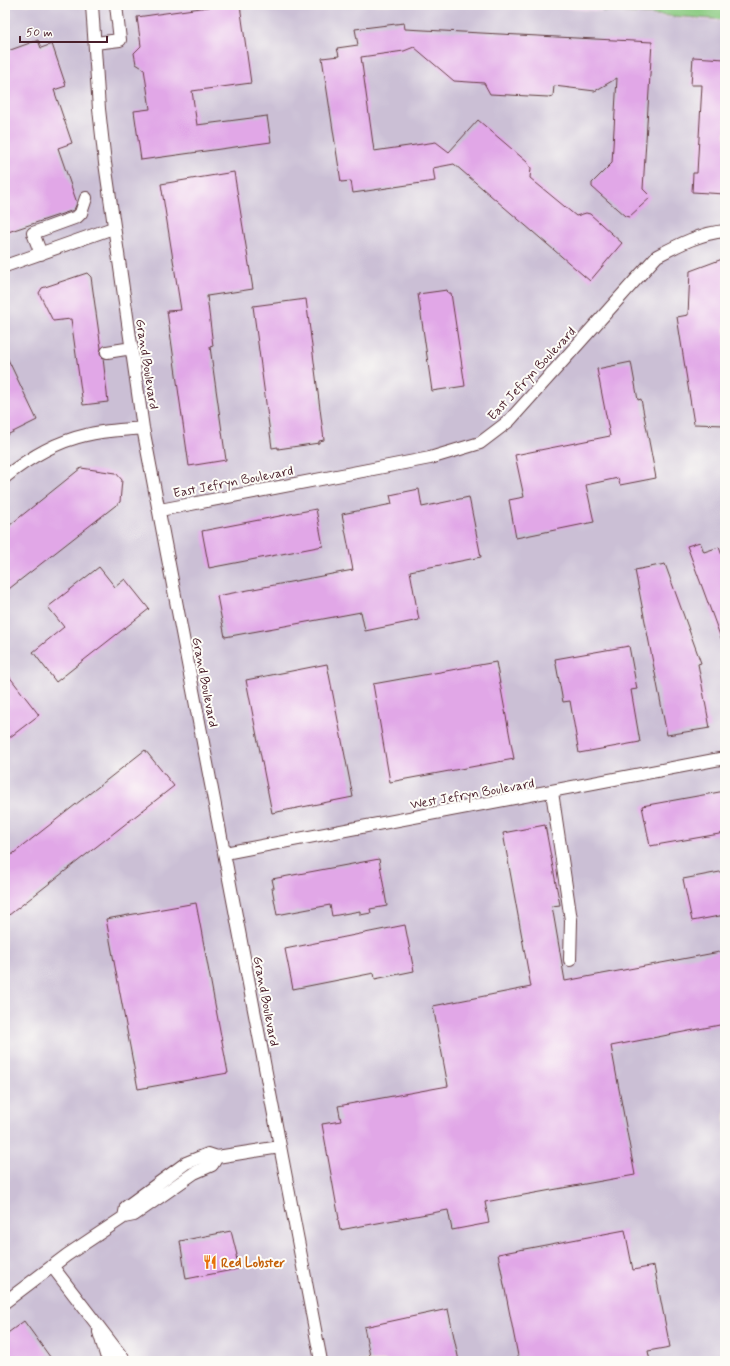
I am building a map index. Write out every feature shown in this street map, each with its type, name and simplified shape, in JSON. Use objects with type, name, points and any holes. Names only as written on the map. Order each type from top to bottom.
[{"type":"street","name":"Grand Boulevard","points":[[92,5],[99,109],[113,228],[143,428],[160,510],[321,1361]]},
{"type":"street","points":[[95,43],[120,40],[116,5]]},
{"type":"street","points":[[41,254],[33,233],[76,217],[81,213],[86,198]]},
{"type":"street","points":[[5,266],[113,228]]},
{"type":"street","name":"East Jefryn Boulevard","points":[[160,510],[430,458],[480,443],[509,421],[657,256],[687,241],[725,231]]},
{"type":"street","points":[[107,352],[132,348]]},
{"type":"street","points":[[5,477],[27,459],[54,445],[86,435],[143,428]]},
{"type":"street","name":"West Jefryn Boulevard","points":[[225,853],[725,758]]},
{"type":"street","points":[[552,792],[571,920],[570,960]]},
{"type":"street","points":[[5,1302],[52,1266],[124,1217],[126,1207],[186,1163],[208,1154],[217,1156],[280,1147]]},
{"type":"street","points":[[52,1266],[125,1361]]},
{"type":"street","points":[[96,1324],[106,1355],[110,1361]]},
{"type":"shaded area","points":[[5,5],[520,5],[725,22],[725,1361],[5,1361]]},
{"type":"shaded area","points":[[520,5],[725,5],[725,22]]},
{"type":"green space","points":[[602,5],[725,5],[725,20],[602,11]]},
{"type":"building","points":[[222,5],[240,5],[251,83],[192,91],[197,125],[267,116],[271,142],[141,160],[134,111],[150,109],[144,69],[136,64],[134,53],[141,46],[137,17]]},
{"type":"building","points":[[404,23],[405,29],[652,42],[643,189],[651,197],[629,217],[625,216],[592,187],[592,183],[612,163],[617,78],[595,91],[554,86],[553,96],[548,97],[490,94],[484,83],[454,81],[414,47],[404,51],[361,57],[374,151],[436,142],[449,152],[478,120],[527,162],[531,168],[530,178],[576,216],[586,213],[590,214],[622,243],[590,281],[454,164],[433,168],[435,181],[353,193],[351,181],[341,182],[322,58],[339,56],[337,48],[358,45],[355,29]]},
{"type":"building","points":[[38,40],[41,48],[52,44],[66,86],[54,90],[72,143],[58,148],[77,203],[74,210],[5,233],[5,52]]},
{"type":"building","points":[[693,57],[725,59],[725,194],[692,192],[693,173],[697,173],[702,85],[691,85]]},
{"type":"building","points":[[234,172],[253,289],[207,296],[213,346],[210,347],[226,460],[189,466],[167,311],[181,310],[161,184]]},
{"type":"building","points":[[725,258],[725,425],[694,424],[677,317],[688,315],[690,271]]},
{"type":"building","points":[[87,273],[91,277],[101,348],[100,353],[103,358],[108,402],[83,405],[71,319],[53,321],[39,293],[42,288]]},
{"type":"building","points":[[447,290],[448,293],[451,293],[465,386],[432,391],[418,294]]},
{"type":"building","points":[[306,299],[324,440],[319,441],[319,443],[278,449],[278,447],[272,448],[253,306]]},
{"type":"building","points":[[5,353],[37,420],[5,436]]},
{"type":"building","points":[[631,362],[638,400],[641,399],[656,478],[620,485],[618,478],[586,485],[594,522],[516,538],[509,500],[524,497],[515,455],[610,436],[597,369]]},
{"type":"building","points":[[81,468],[116,473],[122,480],[120,502],[5,592],[5,529]]},
{"type":"building","points":[[419,489],[422,507],[469,497],[481,557],[410,571],[419,620],[365,631],[361,612],[225,637],[217,596],[353,570],[342,514],[392,504],[390,495]]},
{"type":"building","points":[[316,509],[323,546],[209,568],[202,531]]},
{"type":"building","points":[[700,542],[704,552],[719,547],[725,564],[725,649],[687,546]]},
{"type":"building","points":[[665,564],[701,663],[698,664],[710,728],[667,735],[635,570]]},
{"type":"building","points":[[99,567],[115,587],[125,579],[149,609],[56,682],[33,652],[64,627],[48,607]]},
{"type":"building","points":[[629,646],[637,689],[631,690],[640,742],[579,753],[570,701],[563,702],[555,659]]},
{"type":"building","points":[[496,662],[514,759],[390,782],[373,684]]},
{"type":"building","points":[[327,664],[353,797],[272,813],[246,680]]},
{"type":"building","points":[[5,671],[39,715],[5,741]]},
{"type":"building","points":[[145,750],[174,786],[9,915],[5,910],[5,860]]},
{"type":"building","points":[[725,791],[725,833],[650,846],[642,806]]},
{"type":"building","points":[[545,825],[560,905],[552,906],[565,981],[725,951],[725,1024],[611,1046],[635,1175],[485,1202],[489,1223],[452,1230],[448,1210],[340,1230],[322,1124],[341,1121],[338,1106],[448,1086],[433,1006],[531,987],[503,833]]},
{"type":"building","points":[[379,859],[387,906],[370,909],[371,913],[360,915],[360,911],[332,916],[330,905],[277,915],[272,888],[274,888],[272,879]]},
{"type":"building","points":[[725,871],[725,915],[692,921],[683,879]]},
{"type":"building","points":[[196,903],[228,1073],[138,1089],[106,919]]},
{"type":"building","points":[[405,925],[414,971],[375,979],[374,973],[293,989],[285,949]]},
{"type":"building","points":[[625,1230],[633,1270],[654,1266],[670,1347],[648,1351],[650,1361],[519,1361],[498,1254]]},
{"type":"building","name":"Red Lobster","points":[[231,1231],[237,1255],[238,1269],[186,1279],[180,1241]]},
{"type":"building","points":[[448,1309],[459,1361],[371,1361],[364,1327]]},
{"type":"building","points":[[24,1321],[53,1361],[5,1361],[5,1335]]},
{"type":"place","name":"Red Lobster","points":[[210,1262]]}]
